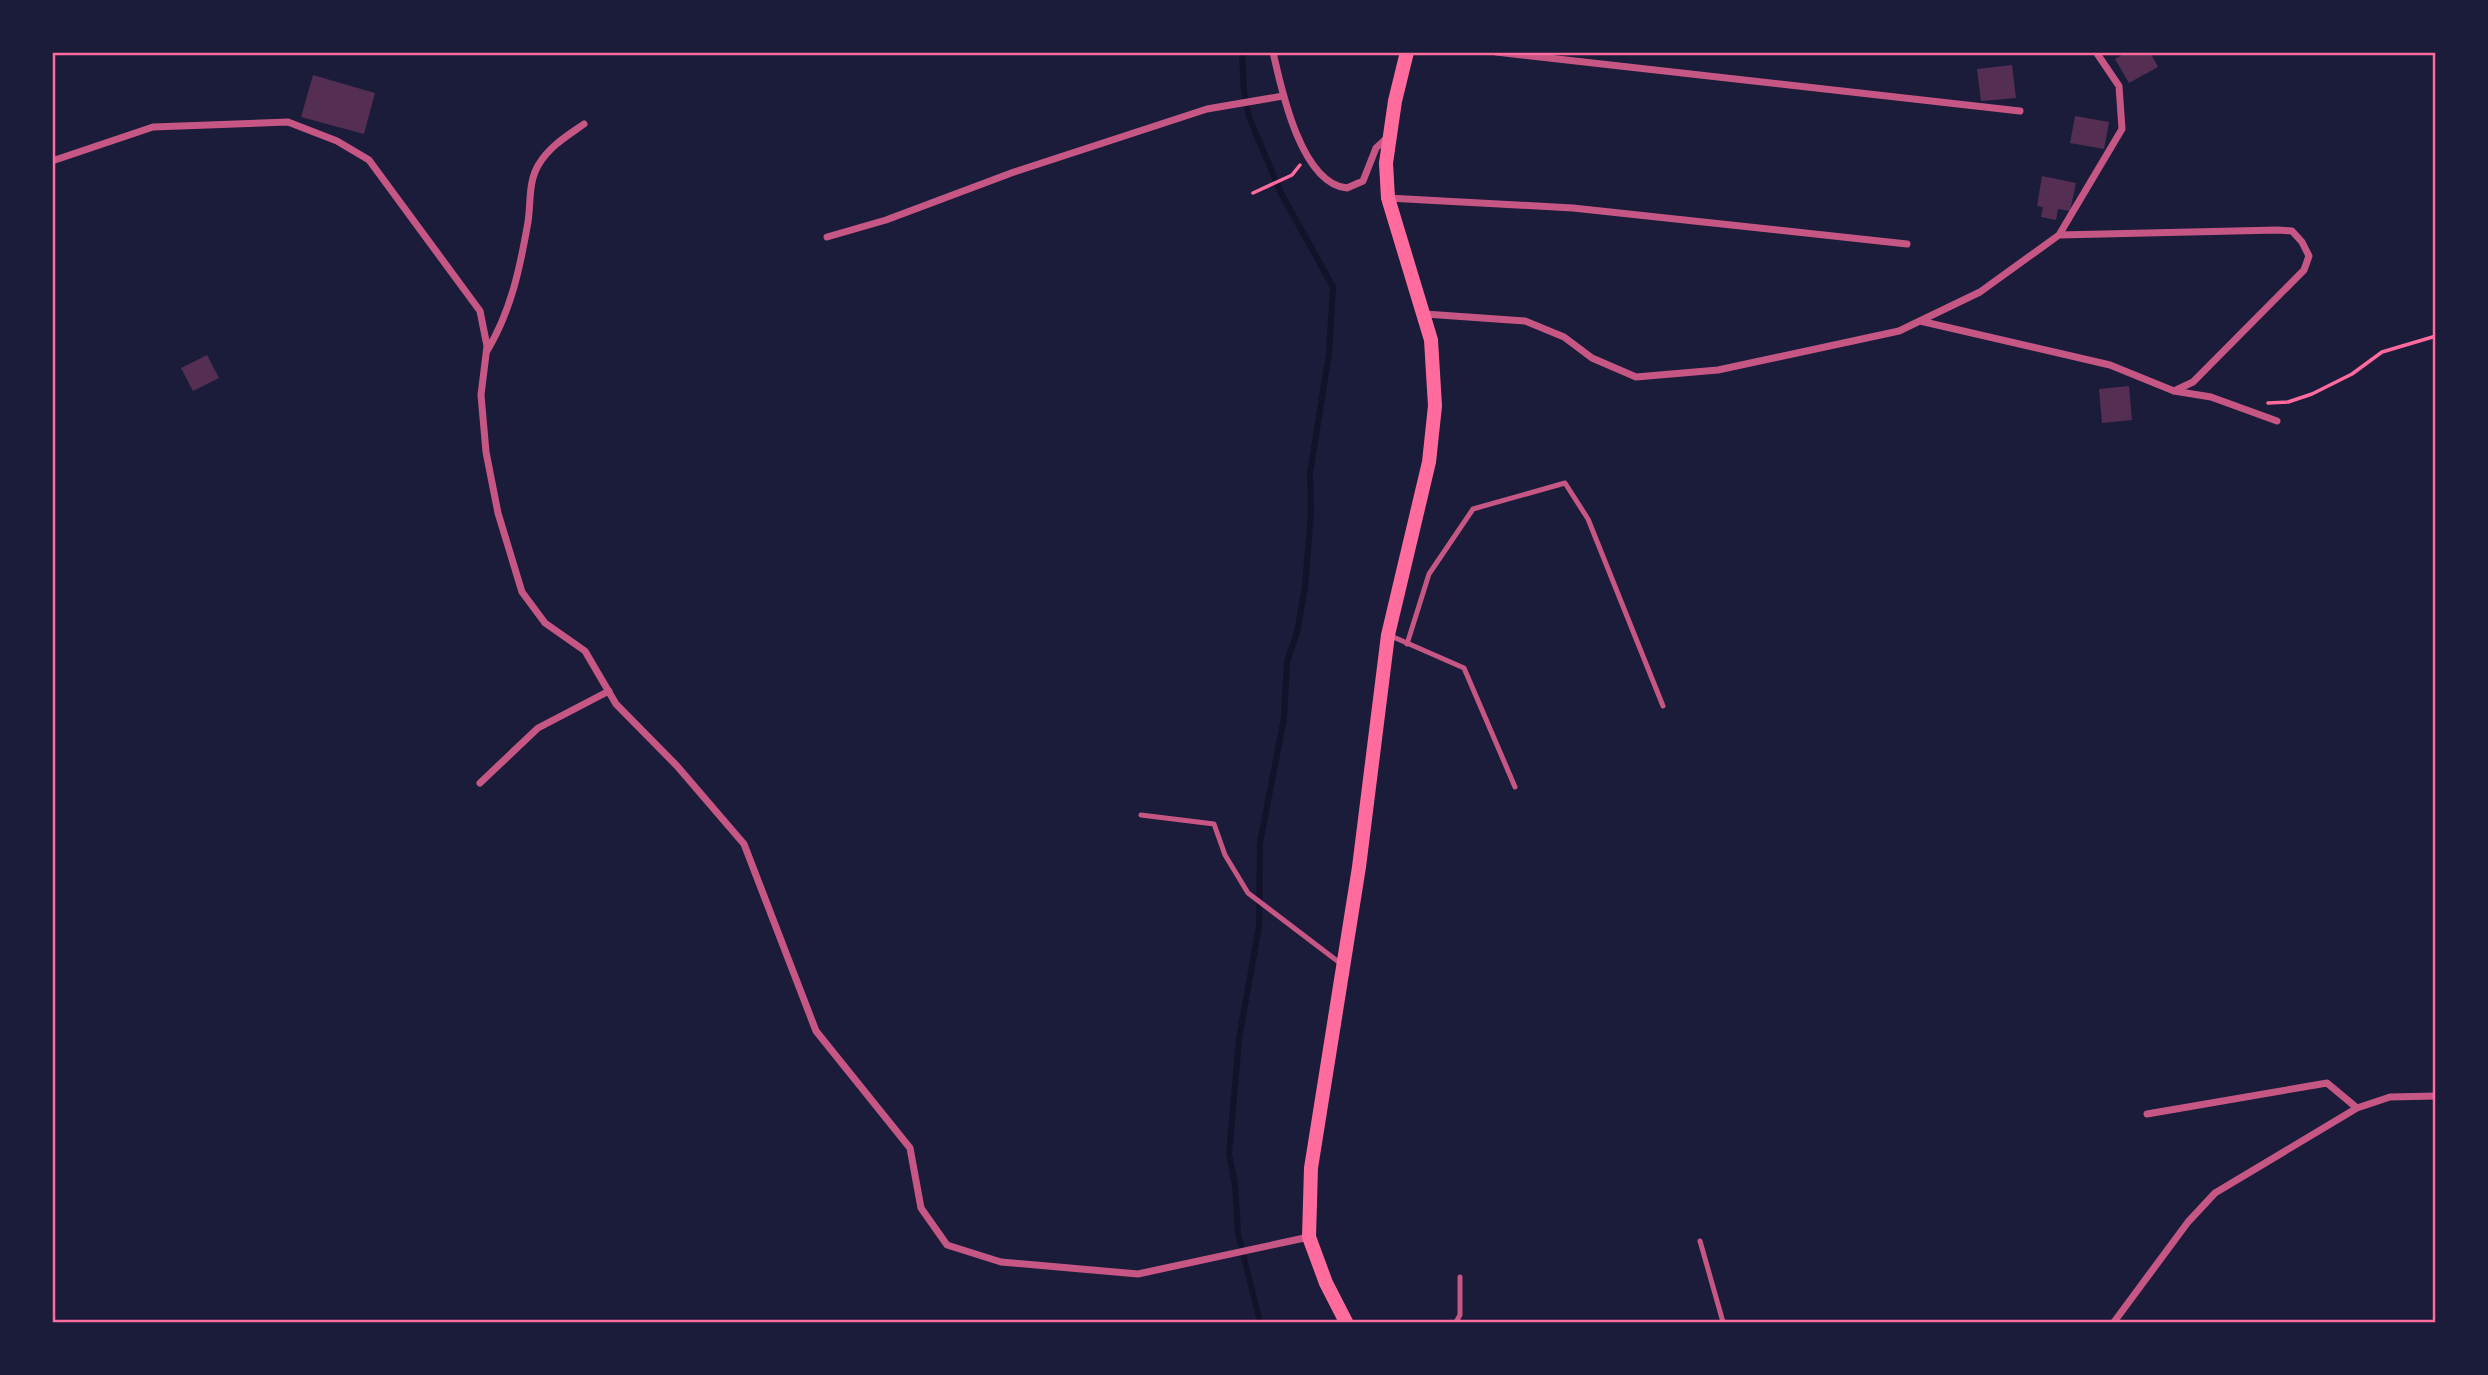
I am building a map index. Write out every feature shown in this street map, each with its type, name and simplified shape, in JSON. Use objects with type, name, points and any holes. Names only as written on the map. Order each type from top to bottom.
[{"type":"main road","points":[[1346,1322],[1316,1259],[1310,1237],[1311,1168],[1368,805],[1388,635],[1432,443],[1434,358],[1425,314],[1388,198],[1386,163],[1407,52]]},
{"type":"street","points":[[1273,52],[1283,96],[1315,167],[1333,184],[1342,188],[1358,185],[1368,173],[1376,148],[1390,135]]},
{"type":"street","points":[[1496,52],[2020,111]]},
{"type":"street","points":[[1425,314],[1525,321],[1564,337],[1592,358],[1636,377],[1718,370],[1899,331],[1980,292],[2059,235],[2122,129],[2119,86],[2096,52]]},
{"type":"street","points":[[827,237],[886,220],[1014,172],[1232,103],[1283,96]]},
{"type":"street","points":[[52,161],[153,127],[288,122],[337,141],[369,160],[480,311],[485,355],[481,395],[485,452],[498,513],[522,592],[545,622],[585,651],[609,691],[744,844],[816,1031],[910,1148],[921,1209],[947,1245],[1001,1262],[1138,1274],[1310,1237]]},
{"type":"street","points":[[485,355],[501,328],[517,281],[531,182],[537,166],[550,149],[584,124]]},
{"type":"street","points":[[1388,198],[1573,208],[1907,244]]},
{"type":"street","points":[[2059,235],[2278,230],[2292,231],[2302,242],[2309,256],[2304,270],[2193,382],[2174,391]]},
{"type":"street","points":[[1920,321],[2110,365],[2174,391],[2211,397],[2277,421]]},
{"type":"street","points":[[480,783],[538,728],[609,691]]},
{"type":"street","points":[[2147,1114],[2327,1083],[2357,1108]]},
{"type":"street","points":[[2114,1322],[2188,1222],[2215,1193],[2357,1108],[2390,1097],[2435,1096]]},
{"type":"lane","points":[[1407,644],[1429,574],[1473,509],[1565,484],[1588,519],[1663,706]]},
{"type":"lane","points":[[1388,635],[1464,668],[1515,787]]},
{"type":"lane","points":[[1141,815],[1214,824],[1225,855],[1249,894],[1344,965]]},
{"type":"lane","points":[[1700,1241],[1723,1322]]},
{"type":"lane","points":[[1456,1322],[1460,1315],[1460,1277]]},
{"type":"path","points":[[1253,193],[1289,177]]},
{"type":"path","points":[[2266,403],[2287,402],[2312,394],[2352,374],[2382,352],[2435,336]]},
{"type":"building","points":[[2127,52],[2150,52],[2158,67],[2129,83],[2115,59]]},
{"type":"building","points":[[2012,65],[2016,98],[1981,101],[1977,69]]},
{"type":"building","points":[[313,75],[375,93],[364,134],[301,117]]},
{"type":"building","points":[[2075,116],[2109,122],[2104,149],[2070,143]]},
{"type":"building","points":[[2042,176],[2076,183],[2070,211],[2058,209],[2056,220],[2041,217],[2043,207],[2037,206]]},
{"type":"building","points":[[207,355],[219,378],[193,391],[181,368]]},
{"type":"building","points":[[2129,386],[2132,420],[2102,423],[2099,389]]},
{"type":"waterway","points":[[1242,52],[1244,92],[1249,117],[1281,193],[1333,287],[1329,354],[1310,473],[1311,513],[1305,587],[1297,632],[1287,662],[1284,718],[1260,843],[1259,926],[1239,1039],[1229,1154],[1235,1184],[1238,1234],[1260,1322]]}]
